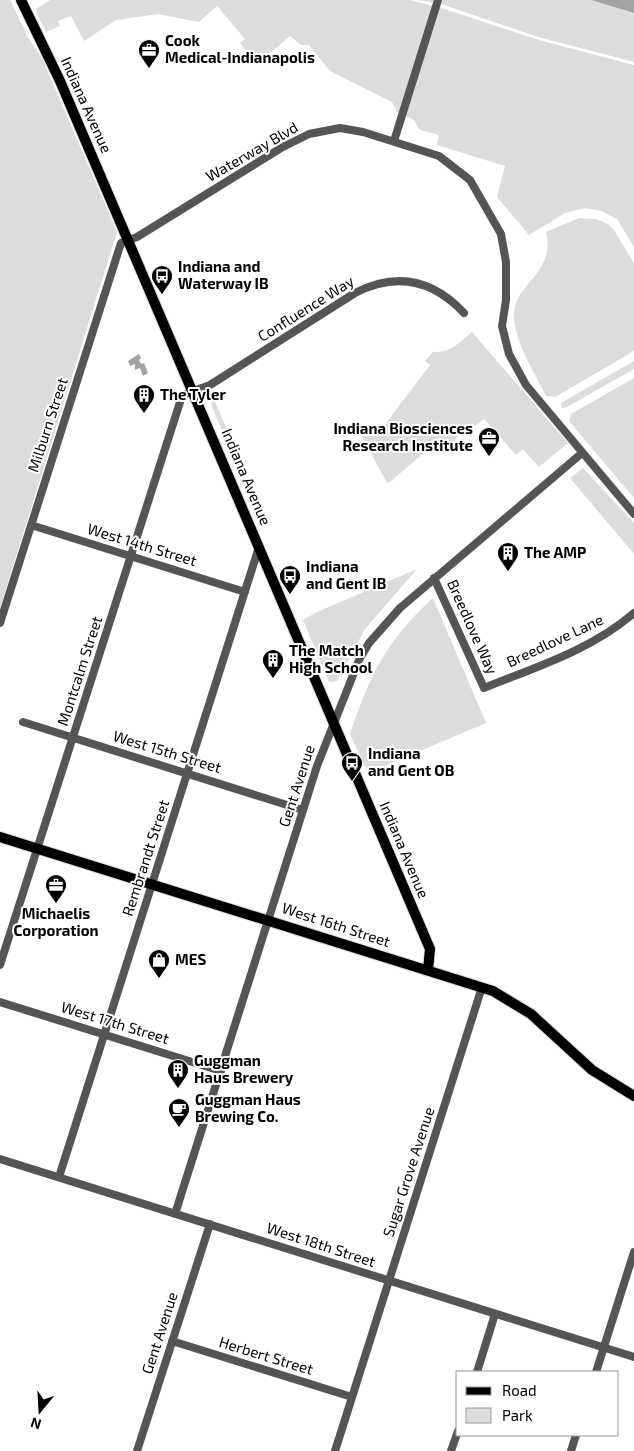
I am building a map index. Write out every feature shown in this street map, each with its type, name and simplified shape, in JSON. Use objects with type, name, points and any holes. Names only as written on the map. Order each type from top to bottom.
[{"type":"main road","name":"Indiana Avenue","points":[[23,3],[60,81],[430,949],[428,970]]},
{"type":"main road","name":"West 16th Street","points":[[0,836],[482,987],[502,996],[531,1014],[592,1070],[634,1096]]},
{"type":"street","points":[[394,141],[437,2]]},
{"type":"street","name":"Waterway Blvd","points":[[128,240],[281,148],[309,134],[340,128],[363,132],[439,156],[470,180],[501,234],[506,262],[502,326],[509,354],[526,385],[634,514]]},
{"type":"street","name":"Milburn Street","points":[[0,623],[121,242],[128,240]]},
{"type":"street","name":"Confluence Way","points":[[192,391],[210,385],[355,293],[376,284],[390,281],[417,283],[442,293],[464,313]]},
{"type":"street","name":"Montcalm Street","points":[[0,966],[181,399],[192,391]]},
{"type":"street","name":"Gent Avenue","points":[[175,1214],[270,920],[303,810],[356,667],[369,643],[400,608],[582,453]]},
{"type":"street","name":"West 14th Street","points":[[32,525],[245,592]]},
{"type":"street","name":"Rembrandt Street","points":[[59,1177],[259,547]]},
{"type":"street","name":"Breedlove Way","points":[[434,578],[484,688]]},
{"type":"street","name":"Breedlove Lane","points":[[484,688],[580,648],[613,631],[634,613]]},
{"type":"street","name":"West 15th Street","points":[[23,722],[303,810]]},
{"type":"street","name":"Sugar Grove Avenue","points":[[335,1451],[482,987]]},
{"type":"street","name":"West 17th Street","points":[[0,1002],[221,1071]]},
{"type":"street","name":"West 18th Street","points":[[0,1158],[634,1357]]},
{"type":"street","name":"Gent Avenue","points":[[137,1451],[210,1224]]},
{"type":"street","points":[[596,1371],[634,1252]]},
{"type":"street","points":[[476,1371],[495,1314]]},
{"type":"street","name":"Herbert Street","points":[[172,1341],[352,1397]]},
{"type":"street","points":[[452,1451],[456,1436]]},
{"type":"street","points":[[571,1451],[576,1436]]},
{"type":"green space","points":[[0,0],[10,0],[28,37],[42,58],[117,232],[0,608]]},
{"type":"green space","points":[[50,0],[409,0],[438,7],[539,40],[634,65],[634,247],[617,219],[601,211],[585,208],[565,213],[529,235],[497,197],[505,166],[437,145],[439,135],[420,130],[414,120],[397,112],[392,102],[330,71],[309,45],[301,45],[290,36],[257,64],[240,43],[245,39],[217,6],[199,22],[158,14],[116,20],[84,41],[71,16],[58,21],[60,26],[46,32],[35,10]]},
{"type":"green space","points":[[417,0],[591,0],[634,13],[634,62],[538,37],[438,3]]},
{"type":"green space","points":[[579,218],[596,219],[608,224],[614,230],[634,263],[634,351],[555,397],[546,396],[518,338],[514,318],[515,306],[519,296],[545,259],[547,247],[546,232]]},
{"type":"green space","points":[[472,332],[568,443],[539,467],[523,449],[516,455],[484,419],[474,427],[470,424],[457,435],[458,437],[454,441],[456,449],[451,454],[441,438],[387,483],[359,431],[383,427],[430,365],[425,361],[433,352],[449,349]]},
{"type":"green space","points":[[634,361],[634,369],[567,407],[562,408],[561,403]]},
{"type":"green space","points":[[634,378],[634,498],[569,421],[571,414]]},
{"type":"green space","points":[[212,395],[246,473],[241,476],[211,404]]},
{"type":"green space","points":[[583,468],[634,523],[634,554],[570,478]]},
{"type":"green space","points":[[417,569],[365,629],[337,681],[329,682],[303,620],[317,612]]},
{"type":"green space","points":[[433,598],[486,723],[368,773],[350,734],[357,713],[373,676],[391,644]]},
{"type":"shaded area","points":[[591,0],[634,0],[634,13]]},
{"type":"shaded area","points":[[139,354],[141,358],[139,360],[141,364],[144,363],[148,373],[143,376],[140,368],[135,370],[135,364],[130,366],[128,361]]},
{"type":"place","name":"Cook Medical-Indianapolis","points":[[149,69]]},
{"type":"place","name":"Indiana and Waterway IB","points":[[162,295]]},
{"type":"place","name":"The Tyler","points":[[144,414]]},
{"type":"place","name":"Indiana Biosciences Research Institute","points":[[489,457]]},
{"type":"place","name":"The AMP","points":[[508,572]]},
{"type":"place","name":"Indiana and Gent IB","points":[[290,595]]},
{"type":"place","name":"The Match High School","points":[[273,679]]},
{"type":"place","name":"Indiana and Gent OB","points":[[352,782]]},
{"type":"place","name":"Michaelis Corporation","points":[[56,904]]},
{"type":"place","name":"MES","points":[[159,979]]},
{"type":"place","name":"Guggman Haus Brewery","points":[[178,1089]]},
{"type":"place","name":"Guggman Haus Brewing Co.","points":[[179,1128]]}]
